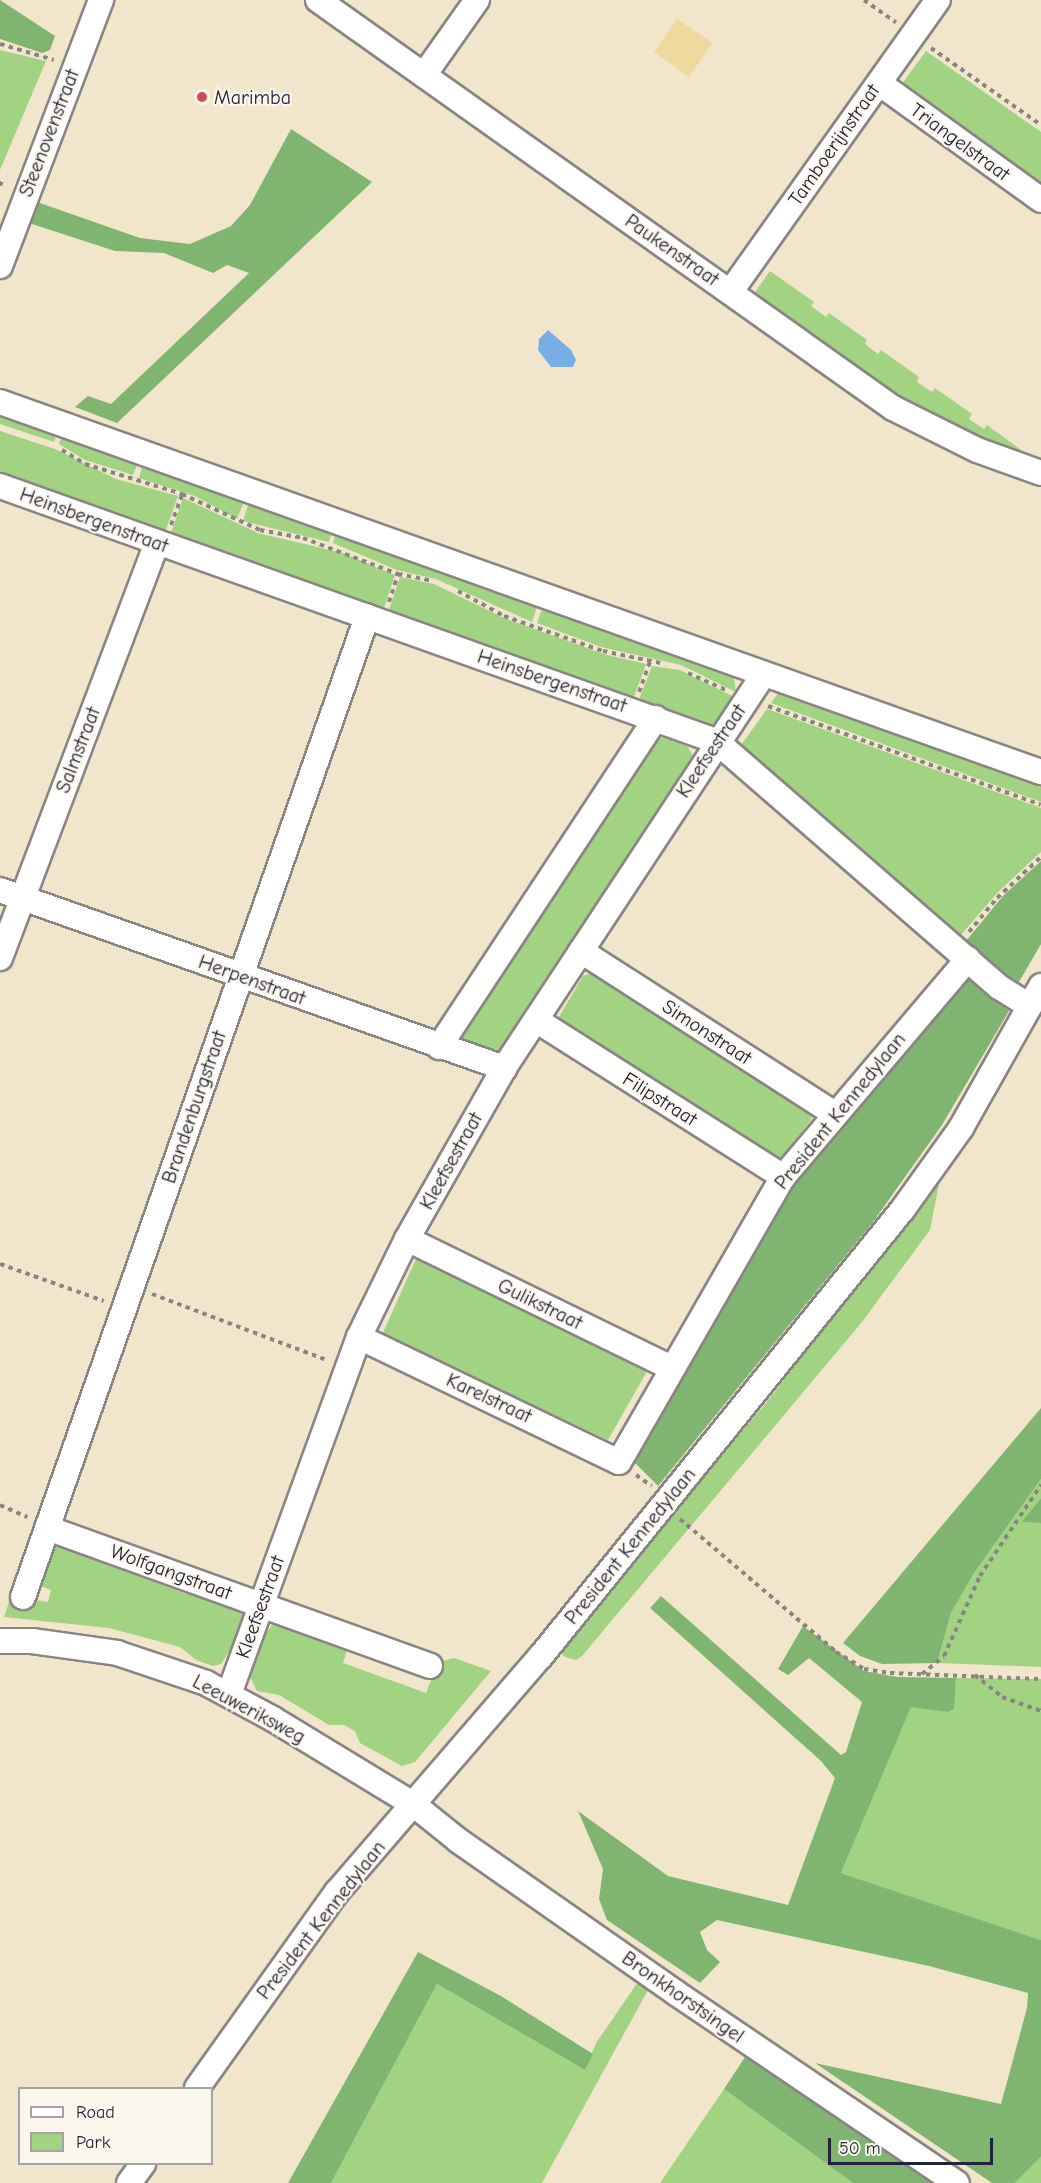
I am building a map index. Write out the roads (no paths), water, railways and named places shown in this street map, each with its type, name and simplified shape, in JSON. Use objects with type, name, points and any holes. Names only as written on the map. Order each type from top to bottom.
[{"type":"street","name":"Steenovenstraat","points":[[0,266],[74,65],[101,0]]},
{"type":"street","name":"Paukenstraat","points":[[318,0],[894,408],[977,450],[1041,473]]},
{"type":"street","points":[[424,75],[477,0]]},
{"type":"street","name":"Tamboerijnstraat","points":[[731,291],[938,0]]},
{"type":"street","name":"Triangelstraat","points":[[879,83],[1041,200]]},
{"type":"street","points":[[0,402],[1041,772]]},
{"type":"street","name":"Heinsbergenstraat","points":[[0,486],[716,741],[999,987],[1035,996]]},
{"type":"street","name":"Salmstraat","points":[[0,958],[11,894],[160,544]]},
{"type":"street","name":"Brandenburgstraat","points":[[23,1597],[367,617]]},
{"type":"street","name":"Kleefsestraat","points":[[229,1694],[359,1337],[407,1239],[504,1068],[716,741],[763,675]]},
{"type":"street","points":[[439,1047],[656,718]]},
{"type":"street","name":"Herpenstraat","points":[[11,894],[439,1047],[504,1068]]},
{"type":"street","name":"Simonstraat","points":[[581,951],[833,1113]]},
{"type":"street","name":"President Kennedylaan","points":[[619,1462],[783,1177],[962,953]]},
{"type":"street","name":"President Kennedylaan","points":[[198,2087],[337,1892],[666,1502],[903,1209],[961,1128],[1035,996]]},
{"type":"street","name":"Filipstraat","points":[[536,1020],[783,1177]]},
{"type":"street","name":"Gulikstraat","points":[[407,1239],[672,1368]]},
{"type":"street","name":"Karelstraat","points":[[359,1337],[619,1462]]},
{"type":"street","name":"Wolfgangstraat","points":[[47,1528],[430,1666]]},
{"type":"street","name":"Leeuweriksweg","points":[[0,1641],[32,1641],[117,1653],[229,1694],[413,1804]]},
{"type":"street","name":"Bronkhorstsingel","points":[[413,1804],[459,1841],[676,1993],[957,2183]]},
{"type":"street","points":[[129,2183],[142,2165]]},
{"type":"water","points":[[548,330],[571,350],[576,360],[573,367],[551,367],[538,350],[539,339]]},
{"type":"place","name":"Marimba","points":[[202,97]]}]
